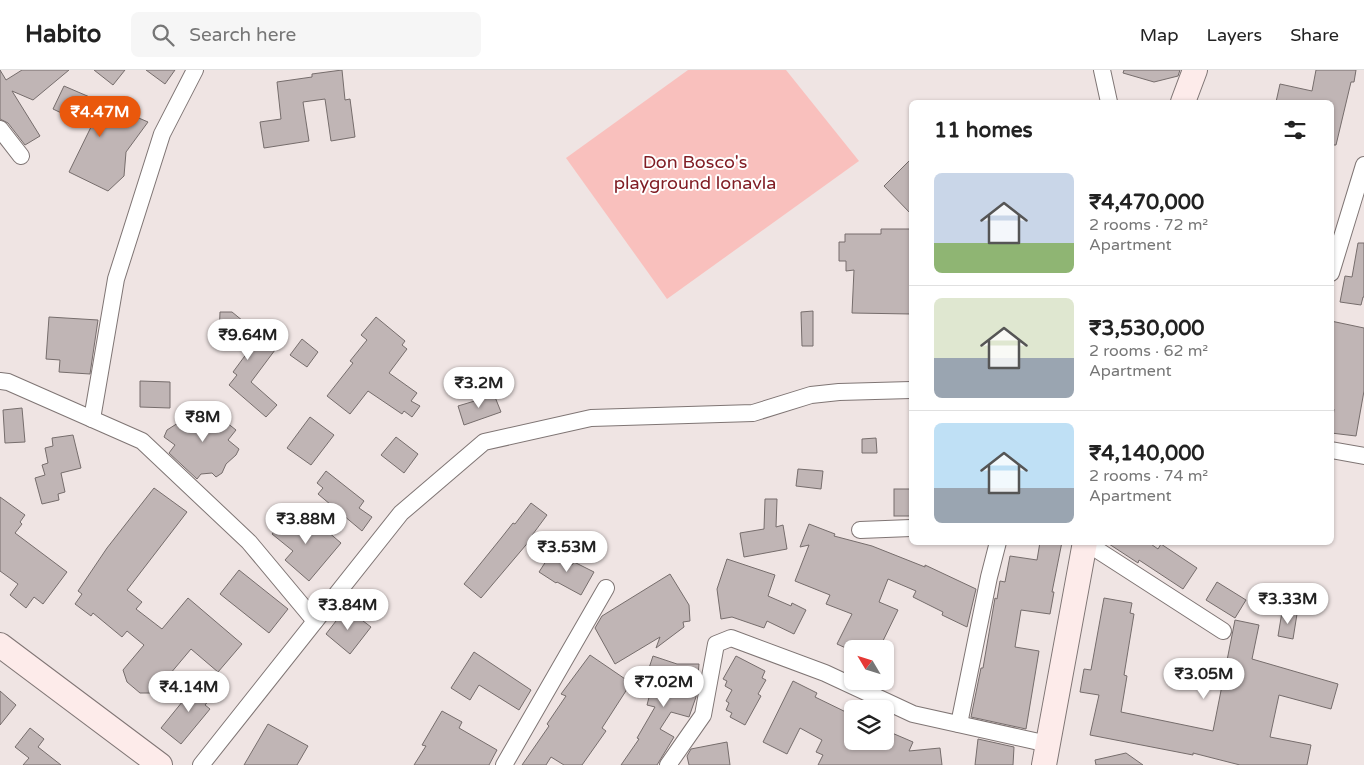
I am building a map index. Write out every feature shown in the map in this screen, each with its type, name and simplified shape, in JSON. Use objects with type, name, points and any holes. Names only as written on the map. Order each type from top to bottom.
[{"type":"street","points":[[92,419],[116,279],[162,134],[195,70]]},
{"type":"street","points":[[1102,70],[1109,100]]},
{"type":"street","points":[[1183,100],[1196,70]]},
{"type":"street","points":[[0,130],[21,156]]},
{"type":"street","points":[[1334,263],[1364,165]]},
{"type":"street","points":[[0,381],[8,382],[142,441],[249,542],[315,622]]},
{"type":"street","points":[[201,765],[401,513],[484,442],[591,418],[713,416],[753,413],[812,395],[839,392],[909,390]]},
{"type":"street","points":[[1334,451],[1364,456]]},
{"type":"street","points":[[860,530],[909,528]]},
{"type":"street","points":[[959,724],[997,545]]},
{"type":"street","points":[[668,765],[703,715],[716,644],[731,638],[825,673],[913,714],[959,724],[1046,755],[1084,545]]},
{"type":"street","points":[[1090,545],[1223,631]]},
{"type":"street","points":[[504,765],[606,588]]},
{"type":"street","points":[[0,645],[160,765]]},
{"type":"green space","name":"Don Bosco's playground lonavla","points":[[688,70],[786,70],[859,161],[667,299],[566,158]]},
{"type":"building","points":[[0,70],[6,80],[22,70],[69,70],[33,100],[12,91],[40,136],[25,145],[8,123],[0,119]]},
{"type":"building","points":[[94,70],[125,70],[113,85]]},
{"type":"building","points":[[146,70],[175,70],[165,84]]},
{"type":"building","points":[[342,70],[345,100],[350,99],[355,137],[331,141],[325,99],[303,102],[309,141],[264,148],[260,122],[281,119],[277,82],[312,77],[312,74]]},
{"type":"building","points":[[1124,70],[1180,70],[1178,76],[1154,82],[1123,73]]},
{"type":"building","points":[[1316,70],[1356,70],[1354,82],[1351,82],[1336,145],[1334,145],[1334,100],[1276,100],[1280,84],[1312,91]]},
{"type":"building","points":[[64,86],[148,122],[126,152],[124,176],[108,191],[69,172],[91,127],[53,109]]},
{"type":"building","points":[[909,161],[909,212],[884,186]]},
{"type":"building","points":[[881,229],[909,229],[909,314],[852,313],[854,270],[846,271],[846,261],[839,261],[839,242],[845,242],[845,234],[881,234]]},
{"type":"building","points":[[1358,243],[1364,243],[1364,297],[1361,305],[1340,302],[1345,276],[1352,277]]},
{"type":"building","points":[[813,311],[813,346],[802,346],[801,312]]},
{"type":"building","points":[[220,312],[232,312],[265,339],[263,341],[275,350],[251,382],[277,405],[266,417],[229,385],[237,375],[233,372],[250,349],[239,339],[219,339]]},
{"type":"building","points":[[49,317],[98,320],[90,374],[59,372],[60,360],[46,359]]},
{"type":"building","points":[[376,317],[405,341],[402,345],[407,349],[389,373],[417,393],[411,401],[420,406],[412,417],[404,411],[402,414],[368,391],[350,414],[327,396],[353,363],[350,361],[367,340],[361,335]]},
{"type":"building","points":[[1334,322],[1364,328],[1364,391],[1356,436],[1334,433]]},
{"type":"building","points":[[302,339],[318,352],[307,367],[290,355]]},
{"type":"building","points":[[140,381],[170,382],[170,408],[140,407]]},
{"type":"building","points":[[493,392],[501,412],[464,425],[458,406],[478,400],[477,398]]},
{"type":"building","points":[[207,407],[236,430],[228,440],[239,449],[236,455],[226,464],[222,473],[216,477],[212,473],[201,474],[197,479],[169,453],[175,445],[164,437],[167,430],[197,411]]},
{"type":"building","points":[[22,408],[25,442],[5,443],[3,410]]},
{"type":"building","points":[[310,417],[334,435],[311,465],[287,448]]},
{"type":"building","points":[[73,435],[81,468],[61,473],[65,492],[58,494],[59,500],[42,504],[35,478],[45,475],[42,465],[48,463],[45,448],[53,446],[52,438]]},
{"type":"building","points":[[396,437],[418,454],[404,473],[381,455]]},
{"type":"building","points":[[876,438],[877,453],[862,453],[862,439]]},
{"type":"building","points":[[798,469],[823,471],[821,489],[796,486]]},
{"type":"building","points":[[326,471],[364,501],[359,508],[372,517],[362,531],[318,494],[323,488],[317,483]]},
{"type":"building","points":[[154,488],[187,512],[127,590],[142,602],[136,609],[162,629],[188,598],[242,644],[218,672],[191,649],[154,693],[140,693],[127,682],[123,670],[144,645],[127,631],[122,637],[93,613],[91,616],[75,604],[82,594],[78,591],[107,548]]},
{"type":"building","points":[[894,489],[909,489],[909,516],[894,516]]},
{"type":"building","points":[[0,497],[25,515],[20,522],[22,524],[15,533],[67,572],[43,604],[34,597],[26,608],[10,595],[18,584],[0,571]]},
{"type":"building","points":[[765,499],[777,499],[776,527],[783,525],[787,549],[744,557],[740,533],[764,529]]},
{"type":"building","points":[[531,503],[547,515],[531,539],[481,598],[464,584]]},
{"type":"building","points":[[290,512],[311,529],[315,525],[320,525],[341,543],[309,581],[285,560],[293,551],[272,534]]},
{"type":"building","points":[[809,524],[835,534],[834,536],[872,546],[925,567],[925,565],[976,589],[967,627],[942,615],[943,612],[913,597],[916,591],[888,579],[879,602],[898,610],[883,640],[844,640],[844,647],[837,644],[852,614],[826,604],[830,595],[795,581],[809,545],[800,547]]},
{"type":"building","points":[[1040,545],[1061,545],[1052,592],[1054,592],[1050,614],[1021,610],[1015,647],[1039,651],[1026,729],[971,717],[981,668],[983,668],[995,598],[997,599],[1000,581],[1005,582],[1010,556],[1037,560]]},
{"type":"building","points":[[1111,545],[1152,545],[1158,549],[1162,545],[1197,568],[1183,589],[1139,560],[1138,563]]},
{"type":"building","points":[[552,552],[572,565],[574,562],[594,572],[581,595],[539,572]]},
{"type":"building","points":[[727,559],[775,575],[768,596],[791,606],[792,603],[806,610],[794,634],[767,621],[764,628],[732,617],[721,619],[717,589]]},
{"type":"building","points":[[239,570],[288,609],[269,633],[220,594]]},
{"type":"building","points":[[670,574],[689,605],[690,621],[683,622],[684,627],[656,648],[660,637],[615,664],[595,628],[602,616]]},
{"type":"building","points":[[1217,582],[1246,600],[1235,618],[1206,600]]},
{"type":"building","points":[[1104,598],[1132,603],[1130,613],[1134,614],[1124,675],[1127,676],[1121,712],[1213,731],[1235,620],[1259,625],[1252,659],[1338,684],[1331,709],[1279,695],[1270,737],[1311,745],[1307,765],[1240,765],[1193,753],[1193,755],[1090,735],[1099,695],[1080,692],[1084,669],[1091,670]]},
{"type":"building","points":[[346,608],[371,627],[350,654],[326,634]]},
{"type":"building","points":[[1282,612],[1297,614],[1293,639],[1278,636]]},
{"type":"building","points":[[474,652],[531,690],[519,710],[479,685],[470,700],[451,688]]},
{"type":"building","points":[[590,655],[631,683],[602,728],[606,731],[582,765],[564,765],[551,757],[546,765],[522,765],[549,726],[547,724],[566,696],[561,694]]},
{"type":"building","points":[[653,656],[677,664],[699,664],[696,697],[689,717],[671,712],[660,729],[674,737],[657,765],[621,765],[639,739],[637,738],[655,707],[647,705],[652,686],[644,683]]},
{"type":"building","points":[[736,656],[765,671],[762,678],[766,680],[758,694],[761,696],[745,725],[730,717],[732,713],[726,710],[729,703],[726,701],[732,690],[725,686],[727,681],[723,679]]},
{"type":"building","points":[[200,680],[216,692],[205,705],[210,709],[181,744],[161,728]]},
{"type":"building","points":[[793,681],[817,693],[815,697],[844,711],[844,750],[894,750],[894,734],[913,742],[909,751],[940,748],[942,765],[818,765],[823,755],[816,752],[822,740],[800,728],[787,754],[763,742]]},
{"type":"building","points":[[0,691],[16,705],[0,725]]},
{"type":"building","points":[[442,711],[462,722],[459,728],[497,750],[489,765],[414,765],[426,746],[422,745]]},
{"type":"building","points":[[268,724],[308,746],[297,765],[244,765]]},
{"type":"building","points":[[30,728],[44,739],[38,747],[61,765],[23,765],[29,758],[15,747]]},
{"type":"building","points":[[978,739],[1014,747],[1013,765],[975,765]]},
{"type":"building","points":[[727,742],[730,765],[689,765],[687,756],[691,749]]},
{"type":"building","points":[[1126,753],[1143,765],[1096,765],[1095,760]]}]
